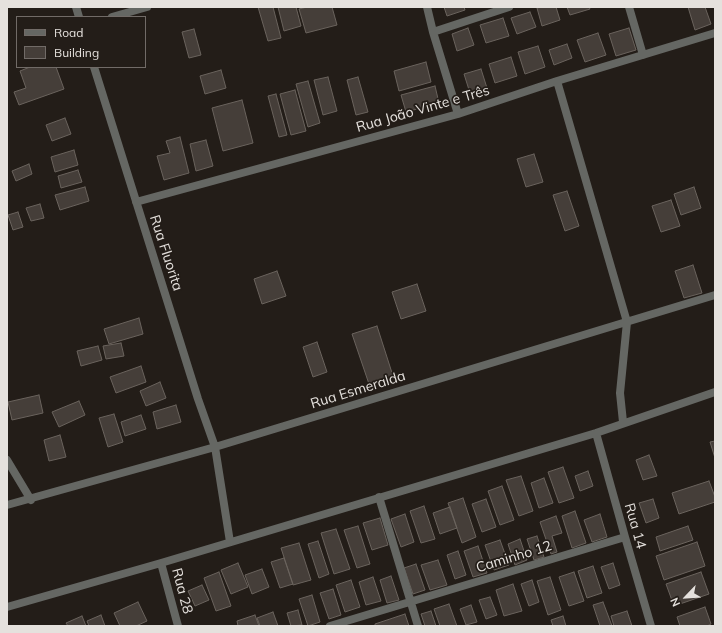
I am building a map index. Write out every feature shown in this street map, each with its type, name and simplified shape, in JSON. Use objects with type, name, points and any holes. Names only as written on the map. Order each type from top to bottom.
[{"type":"street","points":[[116,16],[147,7]]},
{"type":"street","points":[[427,7],[432,32],[458,114]]},
{"type":"street","points":[[432,32],[509,7]]},
{"type":"street","points":[[629,7],[643,56]]},
{"type":"street","name":"Rua João Vinte e Três","points":[[136,202],[458,114],[557,81],[715,33]]},
{"type":"street","name":"Rua Fluorita","points":[[94,68],[198,398],[215,447],[230,542]]},
{"type":"street","points":[[557,81],[627,322],[620,393],[623,422]]},
{"type":"street","name":"Rua Esmeralda","points":[[7,505],[31,500],[215,447],[715,294]]},
{"type":"street","points":[[7,607],[161,563],[596,433],[623,422],[715,392]]},
{"type":"street","name":"Rua 14","points":[[596,433],[624,537],[651,626]]},
{"type":"street","points":[[7,460],[31,500]]},
{"type":"street","points":[[379,497],[418,626]]},
{"type":"street","name":"Caminho 12","points":[[330,626],[624,537]]},
{"type":"street","name":"Rua 28","points":[[161,563],[178,626]]},
{"type":"building","points":[[258,7],[273,7],[281,38],[268,41]]},
{"type":"building","points":[[278,7],[296,7],[301,26],[284,31]]},
{"type":"building","points":[[307,7],[332,7],[337,25],[306,33],[299,9]]},
{"type":"building","points":[[444,7],[464,7],[465,10],[447,16]]},
{"type":"building","points":[[556,7],[560,20],[542,26],[537,8]]},
{"type":"building","points":[[567,7],[589,7],[590,9],[570,15]]},
{"type":"building","points":[[688,7],[705,7],[711,24],[695,30]]},
{"type":"building","points":[[530,12],[536,27],[517,34],[511,18]]},
{"type":"building","points":[[503,18],[509,36],[486,43],[480,25]]},
{"type":"building","points":[[468,28],[474,45],[457,51],[452,34]]},
{"type":"building","points":[[629,28],[636,50],[616,56],[609,34]]},
{"type":"building","points":[[194,29],[201,55],[189,58],[182,32]]},
{"type":"building","points":[[598,33],[606,55],[585,62],[577,40]]},
{"type":"building","points":[[567,44],[572,58],[554,65],[549,50]]},
{"type":"building","points":[[538,46],[545,67],[525,74],[518,52]]},
{"type":"building","points":[[511,57],[517,76],[495,83],[489,64]]},
{"type":"building","points":[[426,62],[431,82],[399,91],[394,71]]},
{"type":"building","points":[[28,68],[56,68],[64,89],[19,105],[14,92],[26,88],[20,71]]},
{"type":"building","points":[[481,69],[487,88],[470,93],[464,74]]},
{"type":"building","points":[[221,70],[226,88],[205,94],[200,76]]},
{"type":"building","points":[[328,77],[337,111],[323,115],[314,80]]},
{"type":"building","points":[[358,77],[368,112],[356,115],[347,80]]},
{"type":"building","points":[[308,81],[320,123],[308,127],[296,84]]},
{"type":"building","points":[[435,86],[439,103],[406,112],[401,95]]},
{"type":"building","points":[[295,90],[306,131],[291,135],[280,94]]},
{"type":"building","points":[[276,94],[287,135],[279,137],[268,96]]},
{"type":"building","points":[[242,100],[253,143],[223,151],[212,108]]},
{"type":"building","points":[[65,118],[71,134],[52,141],[46,125]]},
{"type":"building","points":[[180,137],[189,173],[164,180],[157,156],[170,153],[166,141]]},
{"type":"building","points":[[206,140],[213,166],[196,171],[190,144]]},
{"type":"building","points":[[74,150],[78,165],[55,172],[51,157]]},
{"type":"building","points":[[534,154],[543,182],[526,187],[517,159]]},
{"type":"building","points":[[29,164],[32,174],[16,181],[12,171]]},
{"type":"building","points":[[78,170],[82,182],[61,188],[58,176]]},
{"type":"building","points":[[85,187],[89,201],[60,210],[55,195]]},
{"type":"building","points":[[694,187],[701,208],[681,215],[674,194]]},
{"type":"building","points":[[567,191],[579,226],[565,231],[553,195]]},
{"type":"building","points":[[671,200],[680,226],[661,232],[652,206]]},
{"type":"building","points":[[40,204],[44,218],[31,221],[26,208]]},
{"type":"building","points":[[18,212],[23,227],[13,230],[8,215]]},
{"type":"building","points":[[693,265],[702,293],[684,298],[675,271]]},
{"type":"building","points":[[277,271],[286,296],[262,304],[254,279]]},
{"type":"building","points":[[417,284],[426,311],[401,319],[392,292]]},
{"type":"building","points":[[139,318],[143,334],[109,344],[104,329]]},
{"type":"building","points":[[377,326],[393,376],[369,384],[352,334]]},
{"type":"building","points":[[317,342],[327,372],[313,377],[303,347]]},
{"type":"building","points":[[121,343],[124,356],[106,359],[103,346]]},
{"type":"building","points":[[98,346],[102,360],[81,366],[77,351]]},
{"type":"building","points":[[141,366],[146,382],[116,393],[110,377]]},
{"type":"building","points":[[160,382],[166,398],[146,406],[140,391]]},
{"type":"building","points":[[39,395],[43,413],[12,420],[8,402]]},
{"type":"building","points":[[79,401],[85,415],[59,427],[52,412]]},
{"type":"building","points":[[176,405],[181,422],[157,429],[153,412]]},
{"type":"building","points":[[114,414],[123,442],[108,447],[99,418]]},
{"type":"building","points":[[141,415],[146,429],[125,436],[121,422]]},
{"type":"building","points":[[60,435],[66,457],[49,461],[44,440]]},
{"type":"building","points":[[715,441],[715,458],[710,442]]},
{"type":"building","points":[[649,455],[657,476],[643,480],[636,460]]},
{"type":"building","points":[[563,467],[574,498],[559,503],[548,472]]},
{"type":"building","points":[[588,471],[593,486],[580,491],[575,476]]},
{"type":"building","points":[[521,476],[533,511],[519,516],[506,480]]},
{"type":"building","points":[[544,478],[553,503],[539,508],[531,483]]},
{"type":"building","points":[[709,481],[715,497],[715,502],[679,514],[672,493]]},
{"type":"building","points":[[502,486],[514,520],[500,525],[488,491]]},
{"type":"building","points":[[463,498],[476,537],[462,543],[448,503]]},
{"type":"building","points":[[486,499],[496,527],[482,532],[472,504]]},
{"type":"building","points":[[653,499],[659,518],[646,523],[639,503]]},
{"type":"building","points":[[424,506],[435,539],[421,543],[410,511]]},
{"type":"building","points":[[450,507],[457,528],[440,534],[433,513]]},
{"type":"building","points":[[575,511],[586,543],[572,548],[562,516]]},
{"type":"building","points":[[405,514],[414,542],[401,547],[391,519]]},
{"type":"building","points":[[600,514],[607,537],[592,542],[584,520]]},
{"type":"building","points":[[556,516],[562,533],[552,536],[557,552],[551,554],[540,522]]},
{"type":"building","points":[[380,518],[388,545],[372,550],[363,523]]},
{"type":"building","points":[[358,526],[370,564],[357,568],[344,530]]},
{"type":"building","points":[[688,526],[693,540],[660,551],[656,537]]},
{"type":"building","points":[[336,529],[350,569],[334,574],[321,533]]},
{"type":"building","points":[[537,536],[544,557],[534,560],[527,539]]},
{"type":"building","points":[[520,539],[527,560],[515,565],[508,544]]},
{"type":"building","points":[[500,540],[509,565],[494,570],[485,545]]},
{"type":"building","points":[[318,541],[329,574],[319,578],[308,544]]},
{"type":"building","points":[[697,542],[705,566],[664,580],[656,556]]},
{"type":"building","points":[[299,543],[311,580],[293,585],[281,548]]},
{"type":"building","points":[[478,546],[487,573],[473,577],[464,551]]},
{"type":"building","points":[[458,551],[466,575],[455,579],[447,555]]},
{"type":"building","points":[[284,558],[293,584],[280,588],[271,562]]},
{"type":"building","points":[[438,560],[447,585],[430,590],[421,565]]},
{"type":"building","points":[[238,563],[248,587],[231,594],[221,570]]},
{"type":"building","points":[[613,563],[620,585],[609,589],[601,567]]},
{"type":"building","points":[[416,564],[425,590],[413,594],[404,568]]},
{"type":"building","points":[[593,566],[602,593],[587,598],[578,571]]},
{"type":"building","points":[[262,569],[269,587],[252,594],[245,575]]},
{"type":"building","points":[[219,572],[231,606],[216,611],[204,578]]},
{"type":"building","points":[[574,572],[584,601],[569,606],[559,577]]},
{"type":"building","points":[[701,572],[709,594],[674,606],[666,584]]},
{"type":"building","points":[[391,576],[399,600],[387,603],[380,580]]},
{"type":"building","points":[[373,577],[381,601],[366,605],[359,582]]},
{"type":"building","points":[[550,577],[561,610],[548,615],[537,581]]},
{"type":"building","points":[[351,580],[360,607],[345,612],[336,585]]},
{"type":"building","points":[[532,580],[539,602],[529,606],[521,584]]},
{"type":"building","points":[[513,584],[522,611],[504,616],[496,590]]},
{"type":"building","points":[[202,585],[209,600],[195,606],[188,591]]},
{"type":"building","points":[[333,589],[341,615],[329,619],[320,593]]},
{"type":"building","points":[[312,595],[320,622],[308,626],[299,599]]},
{"type":"building","points":[[490,597],[497,615],[486,619],[479,600]]},
{"type":"building","points":[[138,602],[147,621],[136,626],[120,626],[114,613]]},
{"type":"building","points":[[603,602],[612,626],[600,626],[593,605]]},
{"type":"building","points":[[449,604],[457,626],[440,626],[434,609]]},
{"type":"building","points":[[471,605],[477,622],[466,625],[460,609]]},
{"type":"building","points":[[705,607],[711,624],[707,626],[680,626],[677,617]]},
{"type":"building","points":[[298,610],[302,625],[291,626],[287,613]]},
{"type":"building","points":[[431,611],[436,626],[425,626],[421,614]]},
{"type":"building","points":[[627,611],[632,626],[614,626],[611,616]]},
{"type":"building","points":[[273,612],[278,626],[260,626],[257,618]]},
{"type":"building","points":[[405,614],[409,626],[375,626],[375,624]]},
{"type":"building","points":[[101,615],[105,626],[89,626],[87,621]]},
{"type":"building","points":[[255,615],[259,626],[238,626],[237,621]]},
{"type":"building","points":[[82,616],[86,626],[68,626],[66,623]]},
{"type":"building","points":[[563,616],[566,626],[553,626],[551,620]]}]
